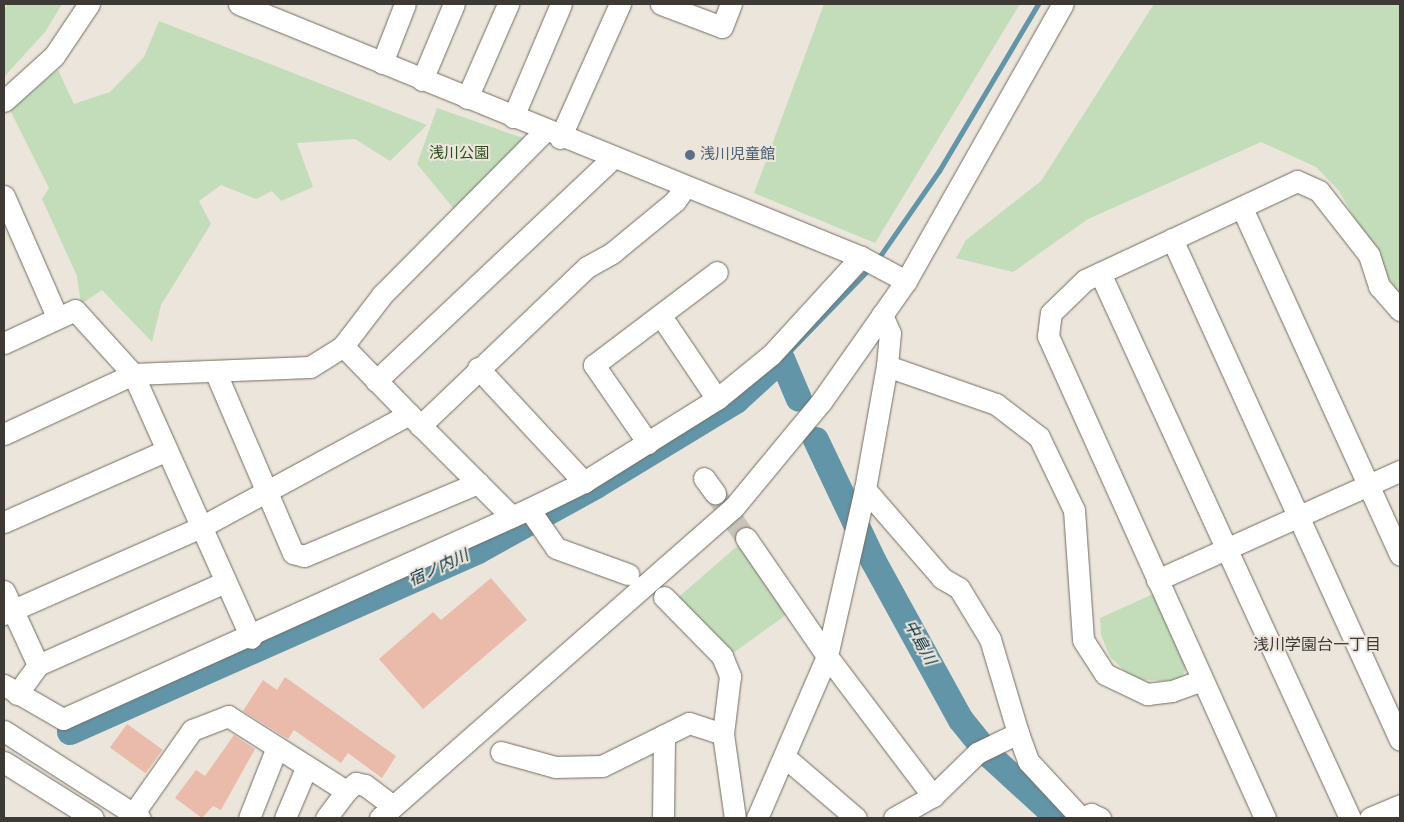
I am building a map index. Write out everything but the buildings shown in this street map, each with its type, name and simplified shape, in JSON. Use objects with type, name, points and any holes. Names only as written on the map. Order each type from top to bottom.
[{"type":"street","points":[[4,101],[54,56],[89,4]]},
{"type":"street","points":[[239,4],[553,134],[869,261],[906,281]]},
{"type":"street","points":[[382,64],[405,4]]},
{"type":"street","points":[[422,80],[454,4]]},
{"type":"street","points":[[467,98],[508,4]]},
{"type":"street","points":[[513,117],[561,4]]},
{"type":"street","points":[[4,434],[133,374],[310,367],[343,346],[382,295],[553,134],[620,4]]},
{"type":"street","points":[[661,4],[722,27],[731,4]]},
{"type":"street","points":[[326,818],[346,791],[356,783],[365,785],[387,812],[734,508],[821,402],[906,281],[1063,4]]},
{"type":"street","points":[[376,381],[614,157]]},
{"type":"street","points":[[1265,818],[1048,336],[1051,313],[1085,280],[1297,181],[1319,191],[1369,255],[1379,286],[1400,310]]},
{"type":"street","points":[[8,612],[202,527],[266,492],[414,420],[478,368],[587,267],[612,253],[675,201],[685,187]]},
{"type":"street","points":[[4,196],[58,317]]},
{"type":"street","points":[[1242,208],[1400,555]]},
{"type":"street","points":[[1172,239],[1400,740]]},
{"type":"street","points":[[225,582],[38,665],[10,689],[64,719],[251,638],[525,514],[584,482],[717,399],[772,354],[869,261]]},
{"type":"street","points":[[648,443],[594,365],[717,272]]},
{"type":"street","points":[[1100,273],[1350,818]]},
{"type":"street","points":[[4,343],[75,310],[133,374],[251,638]]},
{"type":"street","points":[[757,818],[786,758],[826,656],[862,499],[887,366],[890,333],[882,315]]},
{"type":"street","points":[[661,316],[717,399]]},
{"type":"street","points":[[343,346],[478,483],[525,514],[556,548],[628,574]]},
{"type":"street","points":[[887,366],[996,404],[1040,438],[1074,510],[1083,640],[1105,674],[1146,694],[1172,692],[1202,680]]},
{"type":"street","points":[[478,368],[584,482]]},
{"type":"street","points":[[215,371],[293,553],[304,556],[478,483]]},
{"type":"street","points":[[4,522],[167,450]]},
{"type":"street","points":[[1157,580],[1228,550],[1298,516],[1400,471]]},
{"type":"street","points":[[862,499],[942,578],[965,582],[990,639],[1028,761],[1081,818],[1091,814],[1100,818]]},
{"type":"street","points":[[746,538],[826,656],[933,796]]},
{"type":"street","points":[[4,591],[8,612],[38,665]]},
{"type":"street","points":[[664,597],[722,656],[730,676],[723,734],[735,818]]},
{"type":"street","points":[[4,731],[137,816],[192,730],[228,716],[346,791]]},
{"type":"street","points":[[501,752],[555,767],[602,766],[689,723],[723,734]]},
{"type":"street","points":[[894,818],[933,796],[984,749],[1018,733]]},
{"type":"street","points":[[663,818],[664,735]]},
{"type":"street","points":[[249,818],[278,747]]},
{"type":"street","points":[[786,758],[856,818]]},
{"type":"street","points":[[4,762],[93,818]]},
{"type":"street","points":[[285,818],[307,766]]},
{"type":"street","points":[[1370,818],[1400,805]]},
{"type":"green space","points":[[8,4],[62,4],[45,32],[4,77],[4,10]]},
{"type":"green space","points":[[824,4],[1020,4],[875,243],[754,193]]},
{"type":"green space","points":[[1154,4],[1400,4],[1400,297],[1339,191],[1316,167],[1261,142],[1088,219],[1013,272],[956,258],[966,240],[1041,181]]},
{"type":"green space","points":[[159,21],[427,125],[390,161],[355,139],[297,143],[313,187],[281,201],[272,191],[256,199],[221,185],[199,201],[211,224],[161,305],[152,342],[102,290],[81,304],[77,276],[42,199],[49,188],[10,110],[58,70],[74,104],[110,92],[144,57]]},
{"type":"green space","name":"浅川公園","points":[[437,108],[526,139],[454,209],[417,164]]},
{"type":"green space","points":[[742,542],[790,612],[732,654],[674,601]]},
{"type":"green space","points":[[1153,594],[1186,667],[1182,678],[1171,681],[1140,680],[1125,671],[1110,657],[1101,635],[1100,618]]},
{"type":"waterway","points":[[878,259],[939,171],[1038,4]]},
{"type":"waterway","points":[[782,359],[869,269]]},
{"type":"waterway","name":"宿ノ内川","points":[[70,732],[478,551],[596,486],[736,401],[782,359],[799,399]]},
{"type":"waterway","name":"中島川","points":[[816,440],[874,562],[961,720],[990,756],[1058,818]]},
{"type":"tunnel","points":[[715,493],[746,538]]},
{"type":"place","name":"浅川児童館","points":[[690,155]]},
{"type":"district","name":"浅川学園台一丁目","points":[[1317,646]]}]
